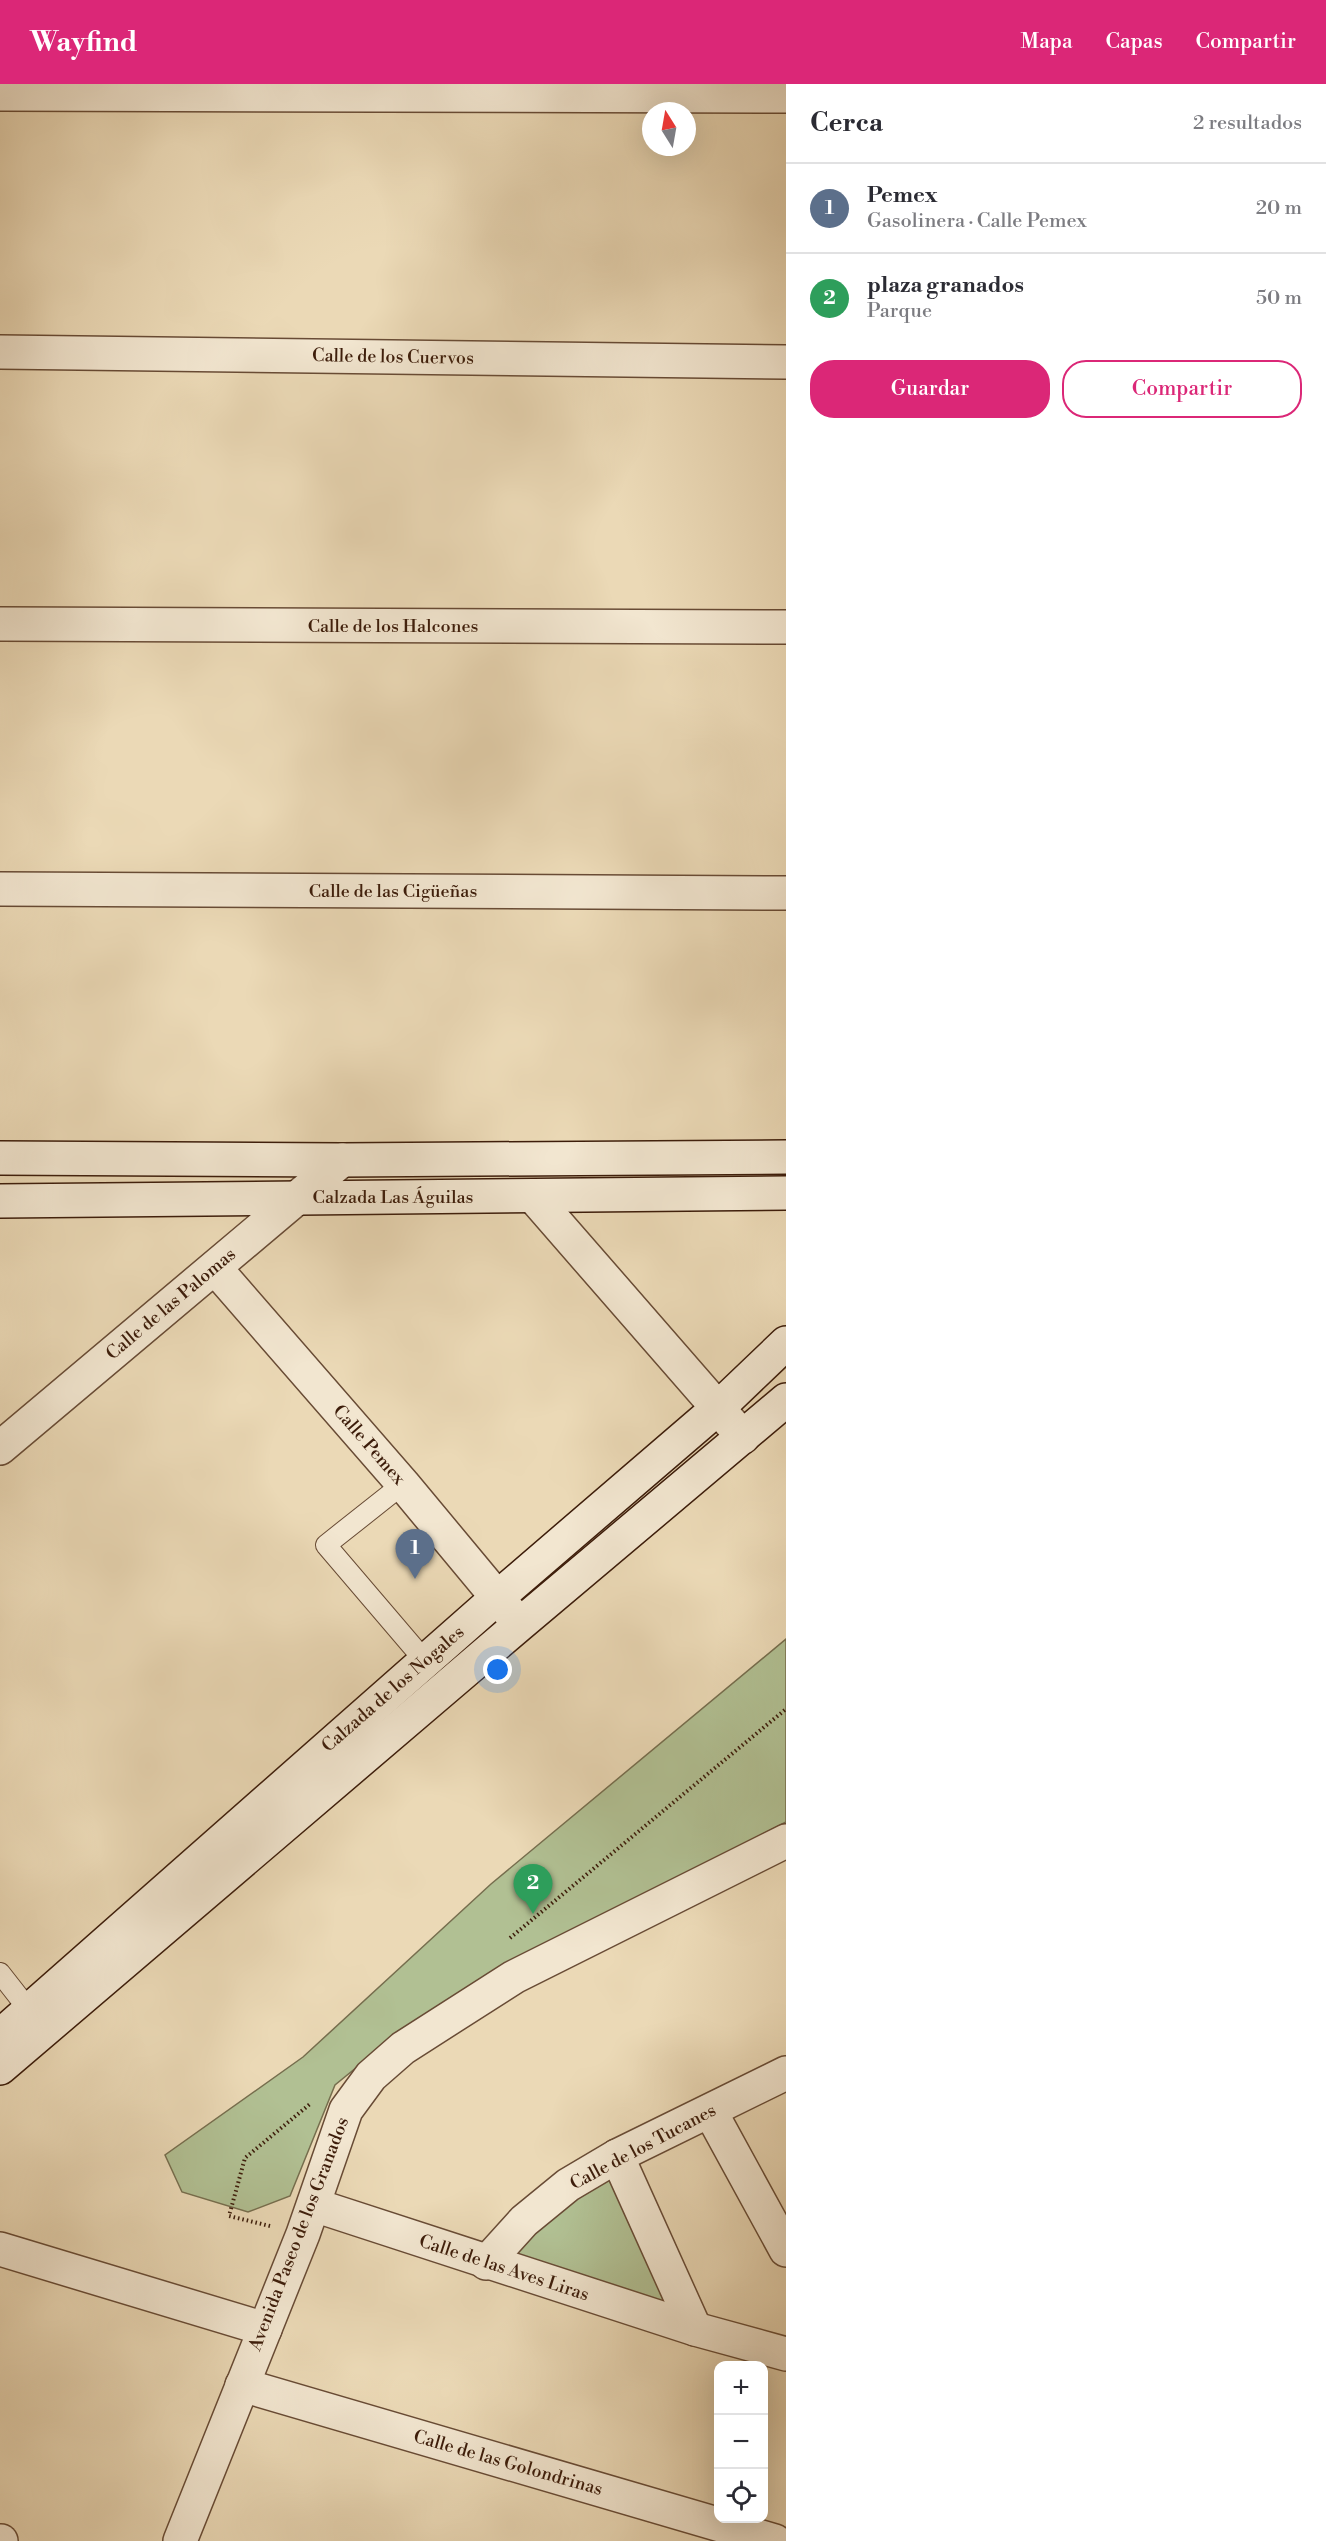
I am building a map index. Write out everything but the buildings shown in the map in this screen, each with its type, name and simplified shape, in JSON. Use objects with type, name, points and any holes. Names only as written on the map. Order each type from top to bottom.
[{"type":"street","points":[[0,94],[786,96]]},
{"type":"street","name":"Calle de los Cuervos","points":[[0,352],[786,362]]},
{"type":"street","name":"Calle de los Halcones","points":[[0,624],[786,627]]},
{"type":"street","name":"Calle de las Cigüeñas","points":[[0,889],[786,892]]},
{"type":"street","name":"Calzada Las Águilas","points":[[0,1158],[342,1160],[786,1157]]},
{"type":"street","name":"Calle de las Palomas","points":[[0,1448],[342,1160]]},
{"type":"street","name":"Calzada Las Águilas","points":[[0,1201],[786,1193]]},
{"type":"street","points":[[533,1196],[743,1437]]},
{"type":"street","name":"Calle Pemex","points":[[215,1268],[403,1484],[519,1624]]},
{"type":"street","name":"Calzada de los Nogales","points":[[0,2068],[253,1833],[425,1660],[718,1408],[786,1343]]},
{"type":"street","name":"Calzada de los Nogales","points":[[0,2036],[29,2010],[519,1624],[786,1400]]},
{"type":"street","name":"Avenida Paseo de los Granados","points":[[180,2541],[314,2205],[346,2110],[371,2076],[403,2048],[514,1977],[786,1841]]},
{"type":"street","name":"Calle de los Tucanes","points":[[486,2263],[524,2221],[568,2185],[617,2156],[786,2073]]},
{"type":"street","points":[[710,2111],[786,2250]]},
{"type":"street","points":[[617,2156],[695,2330]]},
{"type":"street","name":"Calle de las Aves Liras","points":[[314,2205],[695,2330],[786,2354]]},
{"type":"street","points":[[0,2249],[265,2329]]},
{"type":"street","name":"Calle de las Golondrinas","points":[[242,2385],[775,2541]]},
{"type":"lane","points":[[403,1484],[326,1545],[425,1660]]},
{"type":"lane","points":[[0,1973],[29,2010]]},
{"type":"green space","points":[[786,1639],[786,1822],[548,1945],[384,2045],[335,2085],[290,2196],[248,2212],[182,2192],[165,2155],[303,2057],[491,1884]]},
{"type":"green space","points":[[613,2167],[677,2315],[493,2260]]},
{"type":"place","name":"Pemex","points":[[415,1579]]},
{"type":"place","name":"plaza granados","points":[[533,1914]]}]
